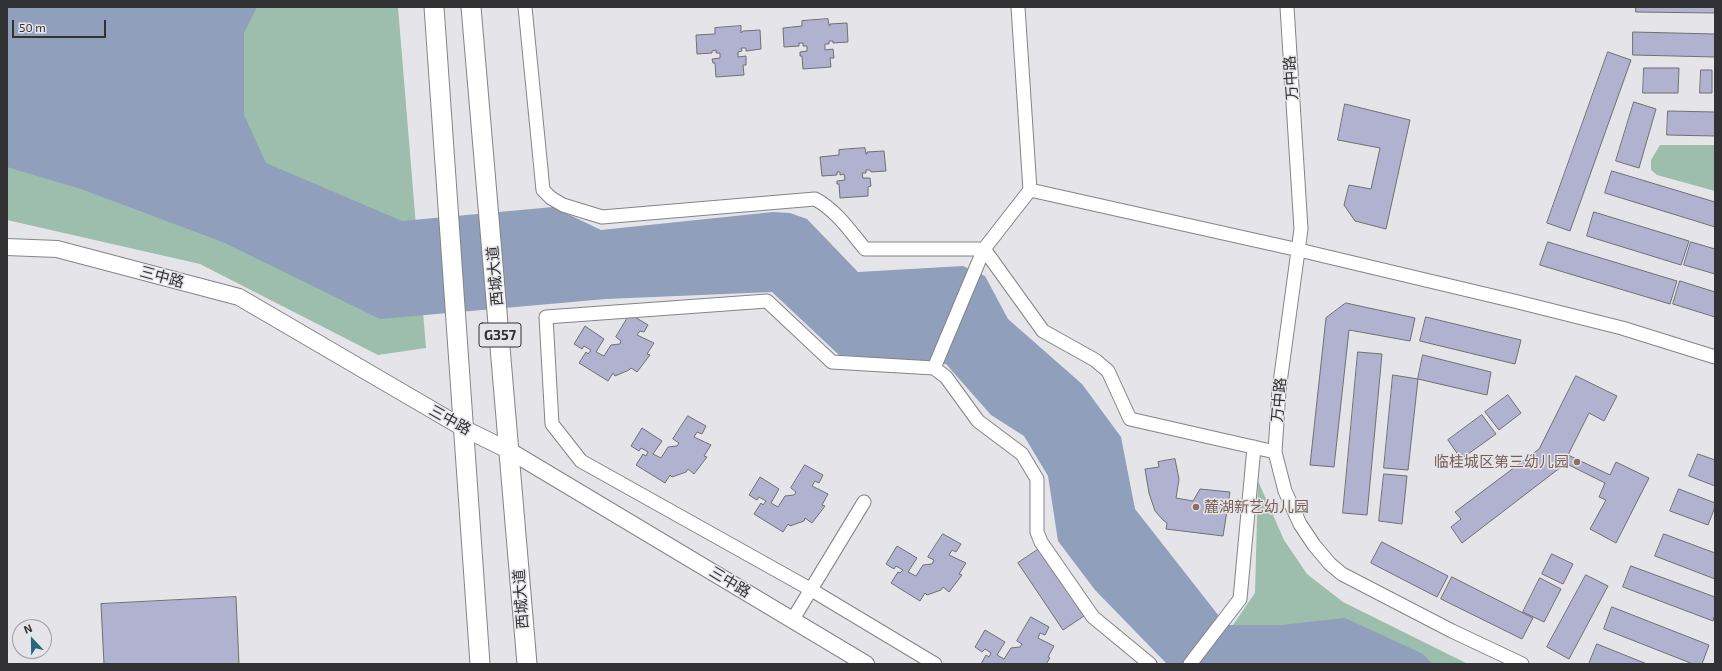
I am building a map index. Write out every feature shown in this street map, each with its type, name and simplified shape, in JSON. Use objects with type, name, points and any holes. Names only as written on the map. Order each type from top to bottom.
[{"type":"highway","name":"G357","points":[[434,7],[465,429],[480,664]]},
{"type":"highway","name":"西城大道","points":[[471,7],[510,451],[526,664]]},
{"type":"main road","name":"三中路","points":[[7,247],[57,249],[239,297],[465,429],[510,451],[866,664]]},
{"type":"street","points":[[526,7],[543,190],[551,198],[563,204],[602,217],[815,199],[832,211],[865,249],[984,249]]},
{"type":"street","points":[[934,368],[984,249],[1030,190],[1018,7]]},
{"type":"street","name":"万中路","points":[[1286,7],[1301,221],[1299,250],[1279,390],[1275,452],[1286,491],[1300,524],[1314,545],[1330,564],[1342,574],[1452,631],[1522,664]]},
{"type":"street","points":[[1030,190],[1299,250],[1622,328],[1715,357]]},
{"type":"street","points":[[984,249],[1043,331],[1095,360],[1108,371],[1130,419],[1275,452]]},
{"type":"street","points":[[935,664],[810,589],[581,461],[552,424],[546,317],[767,301],[832,362],[934,368],[946,378],[978,421],[1022,454],[1037,479],[1038,532],[1041,542],[1093,617],[1150,664]]},
{"type":"street","points":[[1190,664],[1240,599],[1254,447]]},
{"type":"street","points":[[793,619],[864,502]]},
{"type":"green space","points":[[7,7],[398,7],[426,348],[378,355],[200,264],[7,220]]},
{"type":"green space","points":[[1660,145],[1715,145],[1715,191],[1657,175],[1651,170],[1651,160]]},
{"type":"green space","points":[[1258,481],[1284,540],[1307,574],[1343,602],[1468,664],[1206,664],[1255,593]]},
{"type":"water","points":[[7,7],[257,7],[244,33],[244,115],[266,163],[402,221],[553,207],[601,230],[773,212],[790,213],[807,219],[858,272],[963,266],[985,276],[1008,319],[1082,384],[1121,437],[1135,509],[1226,625],[1281,625],[1345,618],[1423,654],[1433,664],[1167,664],[1095,590],[1058,541],[1048,476],[1024,436],[991,415],[946,364],[839,355],[772,292],[606,299],[380,319],[225,243],[81,189],[7,167]]},
{"type":"building","points":[[1636,7],[1715,7],[1715,13],[1636,12]]},
{"type":"building","points":[[828,19],[830,26],[830,24],[847,23],[848,42],[833,43],[833,41],[829,41],[829,44],[825,44],[825,50],[833,49],[834,58],[830,58],[831,67],[803,69],[802,56],[800,56],[800,52],[807,51],[807,46],[803,46],[803,43],[799,43],[799,46],[784,47],[783,28],[802,26],[802,21]]},
{"type":"building","points":[[741,26],[741,33],[743,31],[760,30],[761,49],[746,51],[746,48],[741,48],[742,51],[738,52],[738,57],[746,56],[746,65],[743,65],[744,75],[716,77],[715,63],[713,63],[712,59],[720,58],[720,53],[716,53],[716,50],[712,51],[712,53],[697,54],[696,35],[715,34],[715,28]]},
{"type":"building","points":[[1633,32],[1715,34],[1715,57],[1633,55]]},
{"type":"building","points":[[1608,52],[1631,60],[1570,231],[1547,223]]},
{"type":"building","points":[[1644,68],[1679,68],[1678,93],[1643,93]]},
{"type":"building","points":[[1701,70],[1712,70],[1712,93],[1700,93]]},
{"type":"building","points":[[1634,102],[1656,109],[1639,168],[1616,161]]},
{"type":"building","points":[[1345,104],[1410,120],[1386,229],[1355,221],[1344,205],[1349,185],[1371,189],[1380,148],[1338,140]]},
{"type":"building","points":[[1668,111],[1715,112],[1715,136],[1667,135]]},
{"type":"building","points":[[865,148],[866,154],[867,152],[884,151],[886,171],[871,172],[870,170],[866,170],[866,173],[862,173],[863,178],[870,178],[871,186],[868,187],[868,196],[840,198],[839,184],[837,184],[837,181],[845,180],[844,174],[840,175],[840,172],[837,172],[837,175],[822,176],[820,157],[839,155],[839,150]]},
{"type":"building","points":[[1612,171],[1715,202],[1715,227],[1605,193]]},
{"type":"building","points":[[1594,212],[1689,241],[1681,265],[1587,236]]},
{"type":"building","points":[[1548,242],[1677,281],[1670,304],[1540,265]]},
{"type":"building","points":[[1691,242],[1715,249],[1715,274],[1684,265]]},
{"type":"building","points":[[1680,281],[1715,292],[1715,317],[1673,304]]},
{"type":"building","points":[[1346,303],[1415,318],[1410,341],[1349,330],[1334,467],[1310,465],[1326,318]]},
{"type":"building","points":[[630,314],[648,325],[644,332],[640,331],[637,335],[654,343],[647,354],[650,355],[637,372],[631,368],[615,376],[613,373],[608,381],[579,363],[586,352],[588,354],[591,350],[584,346],[582,349],[574,344],[585,326],[604,339],[596,352],[604,356],[611,345],[620,344],[621,341],[616,337]]},
{"type":"building","points":[[1426,317],[1521,340],[1515,364],[1420,341]]},
{"type":"building","points":[[1358,352],[1382,354],[1367,515],[1343,513]]},
{"type":"building","points":[[1423,355],[1491,372],[1487,395],[1418,379]]},
{"type":"building","points":[[1393,375],[1418,379],[1408,470],[1384,468]]},
{"type":"building","points":[[1576,376],[1617,396],[1604,421],[1589,413],[1568,455],[1610,475],[1616,462],[1649,478],[1616,543],[1590,529],[1606,500],[1599,497],[1605,483],[1563,462],[1561,467],[1462,543],[1451,527],[1461,519],[1455,512],[1539,449]]},
{"type":"building","points":[[1508,395],[1521,413],[1499,430],[1485,412]]},
{"type":"building","points":[[1482,415],[1496,434],[1461,459],[1448,440]]},
{"type":"building","points":[[688,416],[706,426],[702,434],[697,432],[694,437],[711,445],[704,456],[707,457],[694,474],[688,469],[686,472],[672,477],[670,475],[665,483],[636,465],[643,454],[646,456],[648,452],[641,448],[639,451],[631,446],[642,428],[662,441],[653,454],[661,458],[668,447],[677,446],[679,443],[673,439]]},
{"type":"building","points":[[1698,454],[1715,460],[1715,486],[1689,476]]},
{"type":"building","points":[[1175,459],[1179,479],[1176,498],[1193,501],[1200,489],[1230,492],[1223,536],[1166,529],[1167,523],[1155,511],[1149,493],[1145,469],[1159,467],[1158,462]]},
{"type":"building","points":[[805,465],[823,475],[819,483],[815,481],[812,486],[828,494],[822,505],[825,506],[812,523],[805,518],[804,521],[790,526],[788,524],[783,532],[754,514],[761,503],[763,505],[766,501],[759,497],[757,500],[749,495],[760,477],[779,489],[771,503],[778,507],[785,496],[794,495],[796,492],[791,488]]},
{"type":"building","points":[[1384,474],[1407,476],[1402,524],[1379,521]]},
{"type":"building","points":[[1679,489],[1715,503],[1715,507],[1708,525],[1670,511]]},
{"type":"building","points":[[943,534],[961,544],[956,552],[952,550],[949,555],[966,563],[959,574],[962,575],[949,592],[943,587],[941,590],[927,595],[925,593],[920,601],[891,583],[898,572],[900,573],[903,570],[896,566],[894,569],[886,564],[897,546],[917,558],[908,572],[916,576],[923,565],[932,564],[934,560],[928,557]]},
{"type":"building","points":[[1664,534],[1715,553],[1715,579],[1655,556]]},
{"type":"building","points":[[1382,542],[1448,576],[1437,597],[1371,563]]},
{"type":"building","points":[[1039,549],[1084,616],[1063,630],[1018,563]]},
{"type":"building","points":[[1552,554],[1573,564],[1563,584],[1542,574]]},
{"type":"building","points":[[1631,566],[1715,597],[1715,614],[1713,621],[1623,587]]},
{"type":"building","points":[[1586,575],[1608,586],[1569,659],[1547,647]]},
{"type":"building","points":[[1452,577],[1533,618],[1522,639],[1441,599]]},
{"type":"building","points":[[1540,578],[1561,589],[1544,622],[1523,612]]},
{"type":"building","points":[[236,597],[239,664],[104,664],[101,604]]},
{"type":"building","points":[[1612,607],[1709,645],[1702,664],[1693,664],[1604,629]]},
{"type":"building","points":[[1031,617],[1049,627],[1045,635],[1040,633],[1038,638],[1054,646],[1048,657],[1050,658],[1046,664],[981,664],[986,655],[989,657],[991,653],[985,649],[982,652],[975,647],[985,630],[1005,642],[997,655],[1004,659],[1011,648],[1020,647],[1022,644],[1017,641]]},
{"type":"building","points":[[1597,644],[1647,664],[1589,664]]},
{"type":"place","name":"临桂城区第三幼儿园","points":[[1577,462]]},
{"type":"place","name":"麓湖新艺幼儿园","points":[[1196,507]]}]
